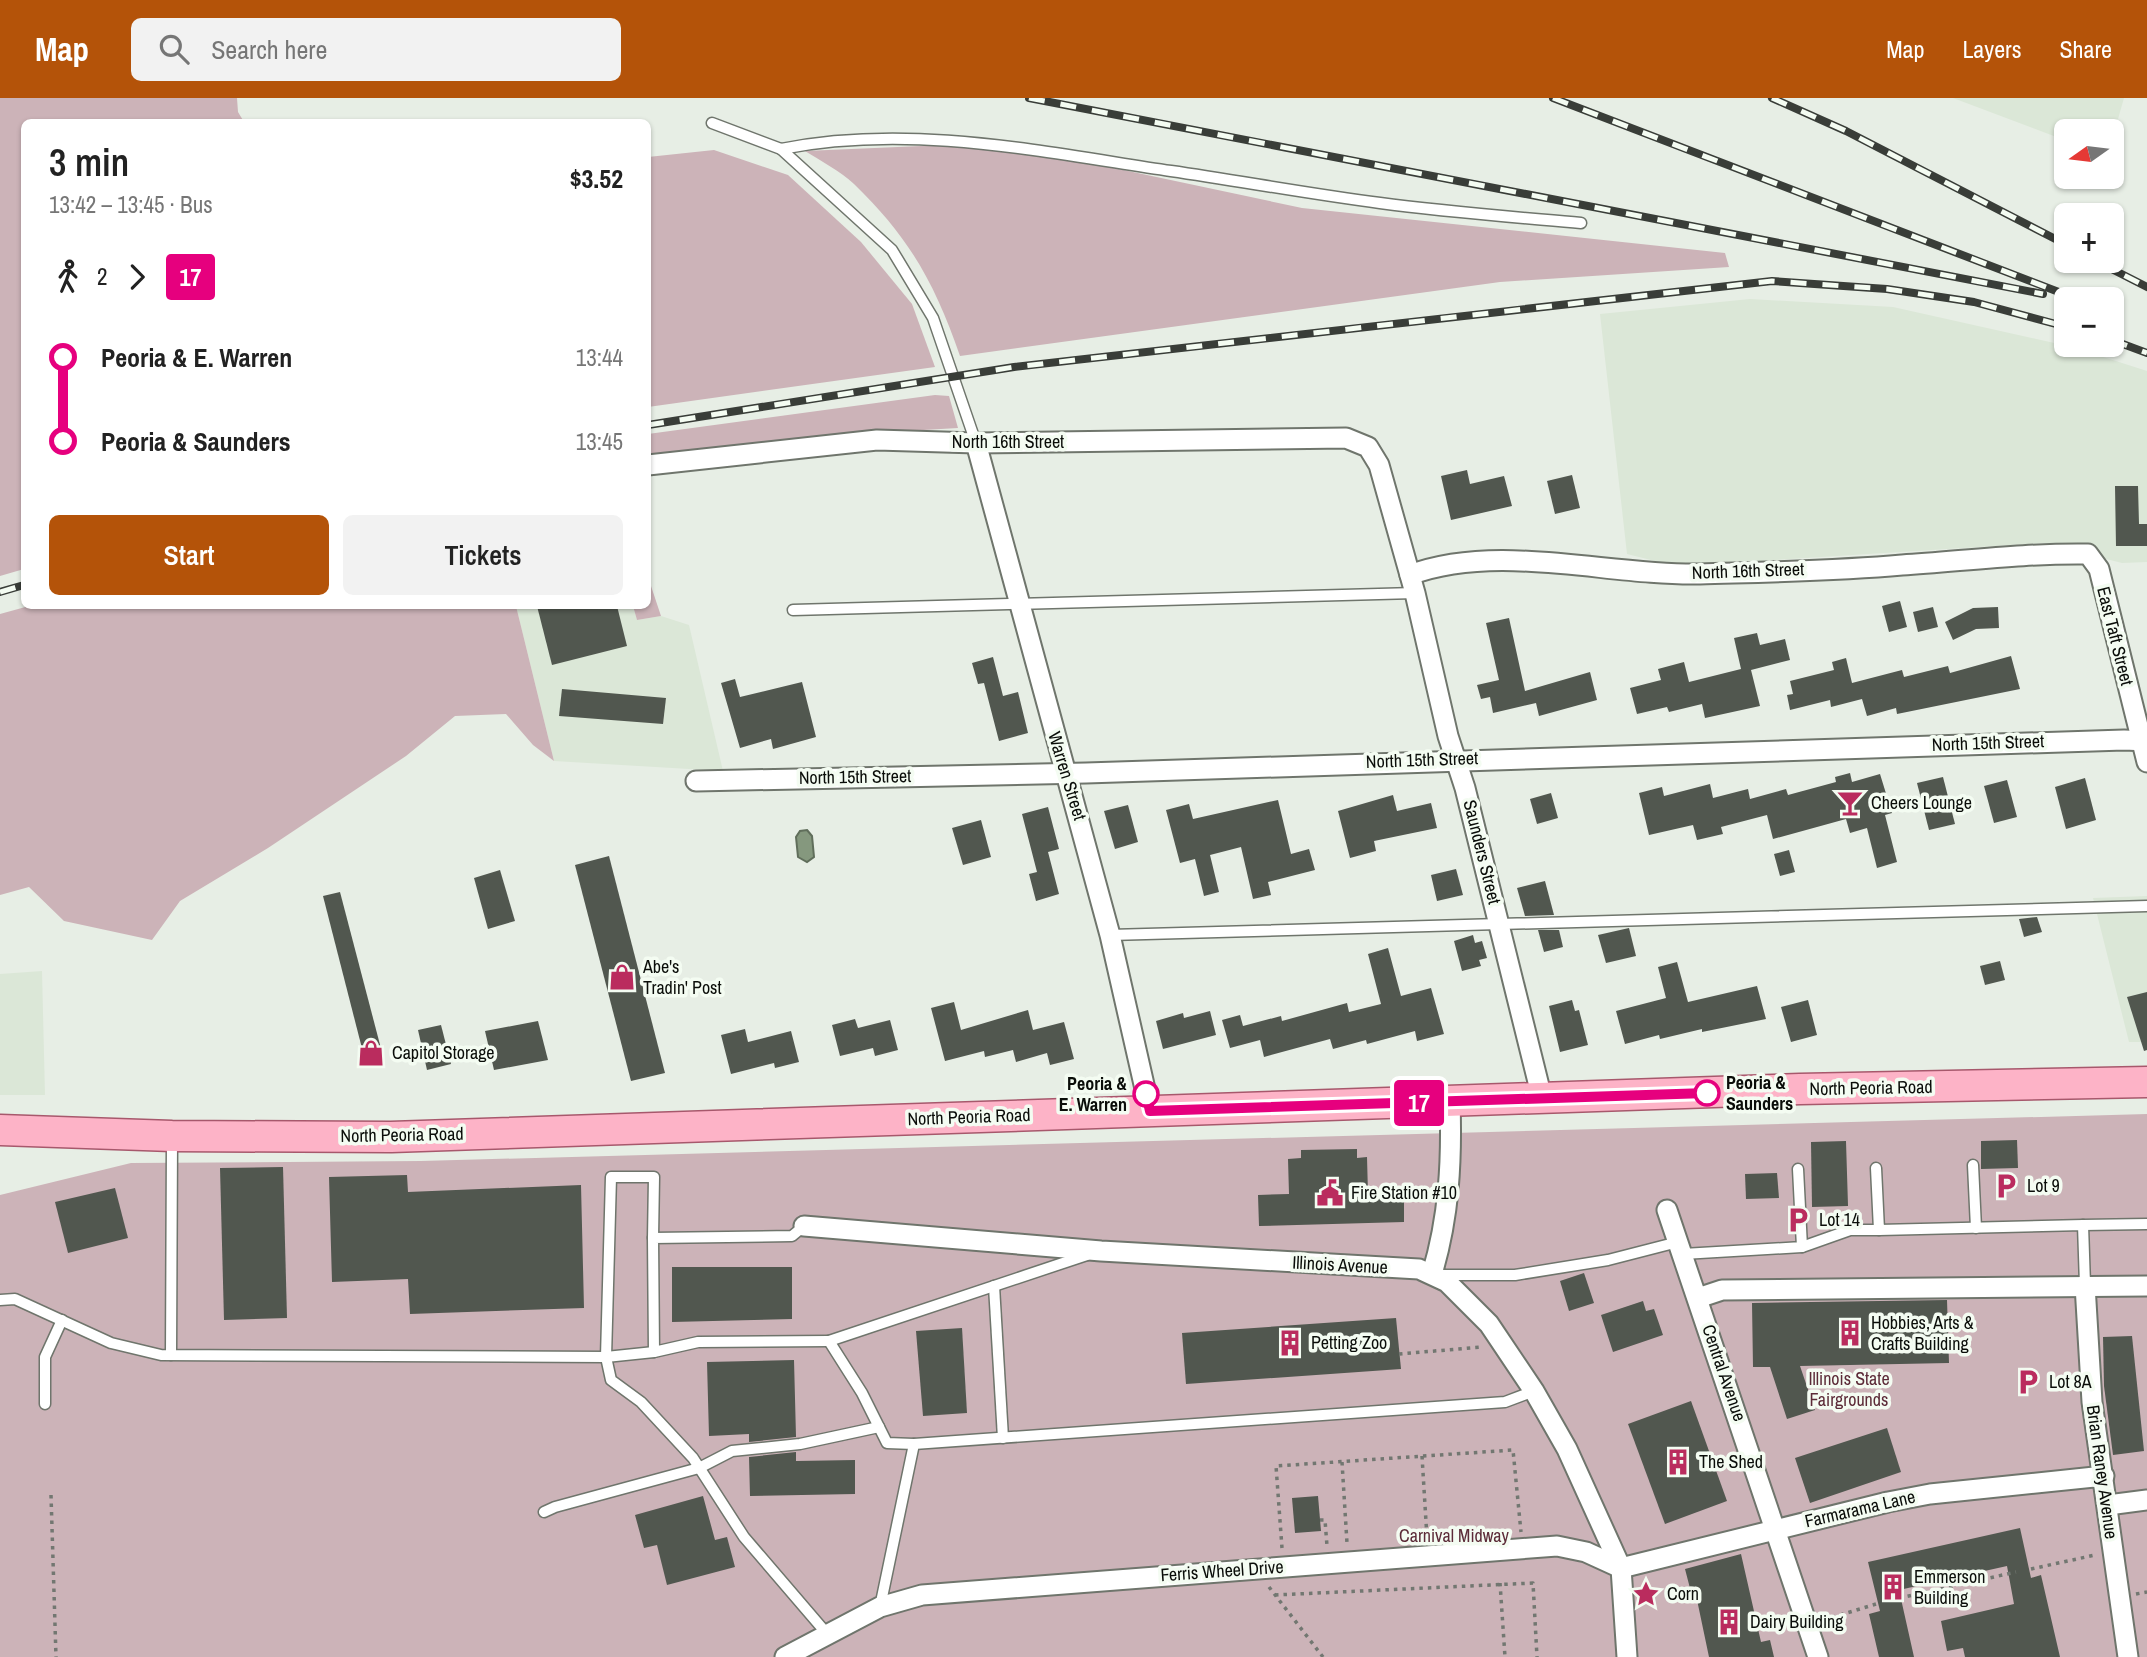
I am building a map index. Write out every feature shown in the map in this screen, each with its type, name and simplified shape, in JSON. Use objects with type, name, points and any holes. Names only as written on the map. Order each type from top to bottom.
[{"type":"main road","name":"North Peoria Road","points":[[0,1130],[172,1136],[391,1136],[1542,1098],[2147,1082]]},
{"type":"street","name":"North 16th Street","points":[[651,465],[877,440],[976,443],[1346,438],[1368,447]]},
{"type":"street","name":"Warren Street","points":[[976,443],[1110,934],[1150,1111]]},
{"type":"street","name":"Saunders Street","points":[[1368,447],[1379,465],[1412,584],[1448,736],[1458,758],[1542,1098]]},
{"type":"street","name":"North 16th Street","points":[[1412,584],[1434,566],[1464,562],[1562,564],[1654,573],[1698,574],[1901,566],[2024,553],[2088,554]]},
{"type":"street","name":"East Taft Street","points":[[2088,554],[2098,569],[2145,741],[2147,762]]},
{"type":"street","name":"North 15th Street","points":[[696,781],[1064,773],[1458,758],[2145,741]]},
{"type":"street","points":[[1432,1275],[1445,1231],[1448,1204],[1450,1102]]},
{"type":"street","name":"Central Avenue","points":[[1667,1210],[1818,1657]]},
{"type":"street","name":"Illinois Avenue","points":[[804,1226],[1101,1251],[1419,1269],[1447,1282],[1475,1306],[1534,1391],[1567,1450],[1620,1568],[1627,1657]]},
{"type":"street","name":"Brian Raney Avenue","points":[[2085,1285],[2092,1402],[2128,1657]]},
{"type":"street","points":[[1698,1298],[1722,1290],[2147,1286]]},
{"type":"street","name":"Farmarama Lane","points":[[1620,1568],[1775,1527],[1930,1494],[2104,1476]]},
{"type":"street","points":[[2108,1505],[2147,1500]]},
{"type":"street","name":"Ferris Wheel Drive","points":[[785,1657],[880,1607],[922,1595],[1522,1548],[1567,1548],[1586,1552],[1620,1568]]},
{"type":"lane","points":[[712,123],[781,149],[892,250],[933,318],[976,443]]},
{"type":"lane","points":[[781,149],[815,142],[965,142],[1081,156],[1379,203],[1581,223]]},
{"type":"lane","points":[[793,610],[1020,604],[1412,584]]},
{"type":"lane","points":[[1110,934],[2147,906]]},
{"type":"lane","points":[[171,1355],[172,1136]]},
{"type":"lane","points":[[1973,1165],[1976,1228]]},
{"type":"lane","points":[[1877,1168],[1879,1230]]},
{"type":"lane","points":[[1798,1169],[1802,1247]]},
{"type":"lane","points":[[654,1352],[654,1177],[611,1177],[606,1357],[611,1380],[640,1402],[699,1468],[744,1537],[828,1634]]},
{"type":"lane","points":[[1432,1275],[1515,1275],[1680,1248],[1802,1247],[1850,1230],[2147,1223]]},
{"type":"lane","points":[[2083,1225],[2085,1285]]},
{"type":"lane","points":[[653,1238],[792,1236],[804,1226]]},
{"type":"lane","points":[[0,1300],[15,1299],[111,1343],[171,1355],[606,1357],[654,1352],[698,1342],[829,1341],[1101,1251]]},
{"type":"lane","points":[[995,1286],[1003,1438]]},
{"type":"lane","points":[[45,1404],[45,1357],[62,1320]]},
{"type":"lane","points":[[829,1341],[887,1443],[914,1444],[1505,1402],[1534,1391]]},
{"type":"lane","points":[[544,1512],[699,1468],[732,1451],[800,1444],[879,1427]]},
{"type":"lane","points":[[880,1607],[914,1444]]},
{"type":"path","points":[[1399,1354],[1485,1347]]},
{"type":"path","points":[[1283,1566],[1276,1466],[1513,1450],[1522,1548]]},
{"type":"path","points":[[1422,1456],[1428,1554]]},
{"type":"path","points":[[1342,1462],[1348,1561]]},
{"type":"path","points":[[51,1495],[56,1657]]},
{"type":"path","points":[[1320,1520],[1325,1520],[1328,1552]]},
{"type":"path","points":[[2031,1569],[2097,1554]]},
{"type":"path","points":[[1254,1568],[1323,1657]]},
{"type":"path","points":[[1891,1600],[2015,1572]]},
{"type":"path","points":[[1500,1583],[1505,1657]]},
{"type":"path","points":[[1275,1595],[1534,1583],[1537,1657]]},
{"type":"path","points":[[2134,1595],[2147,1592]]},
{"type":"path","points":[[1822,1620],[1876,1604]]},
{"type":"shaded area","points":[[1953,98],[2124,98],[2118,119],[2054,119],[2054,136]]},
{"type":"shaded area","points":[[1750,299],[1893,307],[2054,343],[2054,357],[2103,357],[2147,371],[2147,562],[2122,563],[2043,543],[1711,564],[1663,563],[1627,554],[1600,314]]},
{"type":"shaded area","points":[[517,609],[634,609],[637,620],[661,616],[689,625],[723,771],[554,761]]},
{"type":"shaded area","points":[[807,830],[812,836],[814,857],[807,862],[798,857],[796,837],[800,831]]},
{"type":"shaded area","points":[[2147,896],[2147,1042],[2129,1042],[2093,898]]},
{"type":"shaded area","points":[[42,971],[45,1095],[0,1095],[0,974]]},
{"type":"green space","points":[[0,98],[237,98],[238,112],[242,119],[21,119],[21,570],[0,576]]},
{"type":"green space","points":[[944,145],[1081,161],[1302,208],[1725,253],[1729,267],[1500,282],[960,356],[941,306],[906,243],[854,184],[837,170],[805,151]]},
{"type":"green space","points":[[714,150],[788,175],[861,242],[912,304],[935,367],[651,407],[651,157]]},
{"type":"green space","points":[[935,395],[949,396],[958,428],[855,434],[651,455],[651,434]]},
{"type":"green space","points":[[651,586],[661,616],[637,620],[634,609],[651,609]]},
{"type":"green space","points":[[21,608],[517,609],[554,761],[533,745],[506,714],[455,716],[406,756],[268,848],[180,901],[152,940],[64,921],[29,887],[0,895],[0,614]]},
{"type":"green space","name":"Illinois State Fairgrounds","points":[[2147,1114],[2147,1657],[0,1657],[0,1195],[131,1163],[421,1161]]},
{"type":"building","points":[[1467,470],[1470,484],[1504,476],[1512,506],[1451,520],[1441,476]]},
{"type":"building","points":[[1572,475],[1580,508],[1555,514],[1547,481]]},
{"type":"building","points":[[2115,486],[2138,486],[2139,524],[2147,524],[2147,546],[2116,546]]},
{"type":"building","points":[[1900,601],[1907,627],[1889,632],[1882,606]]},
{"type":"building","points":[[1933,607],[1938,627],[1918,632],[1913,612]]},
{"type":"building","points":[[1998,607],[1999,628],[1976,629],[1953,640],[1945,622],[1973,608]]},
{"type":"building","points":[[538,609],[618,609],[627,646],[552,665]]},
{"type":"building","points":[[1509,618],[1525,691],[1590,672],[1597,700],[1539,716],[1536,703],[1493,713],[1490,697],[1481,699],[1477,685],[1499,680],[1486,623]]},
{"type":"building","points":[[1757,633],[1760,645],[1785,639],[1790,660],[1751,670],[1760,706],[1705,718],[1702,704],[1669,712],[1667,707],[1637,714],[1630,688],[1661,680],[1658,669],[1684,662],[1689,682],[1741,669],[1734,638]]},
{"type":"building","points":[[2011,656],[2020,689],[1897,714],[1896,708],[1867,716],[1862,699],[1831,707],[1830,700],[1790,710],[1787,695],[1793,694],[1790,681],[1834,670],[1832,662],[1846,658],[1852,683],[1902,670],[1904,677],[1948,666],[1950,673]]},
{"type":"building","points":[[993,657],[1003,696],[1018,692],[1028,733],[999,741],[984,683],[978,684],[972,663]]},
{"type":"building","points":[[735,679],[740,697],[802,682],[816,737],[773,749],[771,739],[740,748],[721,683]]},
{"type":"building","points":[[562,689],[666,698],[663,724],[559,716]]},
{"type":"building","points":[[1850,773],[1852,782],[1880,774],[1892,813],[1885,815],[1897,862],[1877,868],[1867,828],[1850,833],[1846,819],[1773,839],[1767,815],[1721,827],[1723,834],[1697,840],[1693,825],[1649,835],[1639,793],[1662,787],[1664,796],[1710,784],[1713,798],[1748,789],[1750,799],[1786,789],[1788,795],[1836,782],[1835,777]]},
{"type":"building","points":[[1943,777],[1955,824],[1929,830],[1917,783]]},
{"type":"building","points":[[2085,778],[2096,820],[2066,829],[2055,787]]},
{"type":"building","points":[[2007,780],[2017,817],[1994,823],[1984,786]]},
{"type":"building","points":[[1551,793],[1558,818],[1537,824],[1530,799]]},
{"type":"building","points":[[1393,795],[1397,811],[1431,803],[1437,828],[1374,841],[1376,851],[1350,858],[1338,811]]},
{"type":"building","points":[[1278,800],[1291,854],[1309,849],[1315,870],[1268,882],[1271,895],[1253,899],[1241,847],[1210,855],[1219,892],[1204,896],[1195,859],[1180,863],[1166,810],[1189,804],[1193,819]]},
{"type":"building","points":[[1128,805],[1138,842],[1115,849],[1104,811]]},
{"type":"building","points":[[1048,807],[1059,849],[1048,852],[1059,894],[1036,901],[1029,874],[1037,872],[1022,814]]},
{"type":"building","points":[[981,820],[991,857],[963,865],[952,828]]},
{"type":"building","points":[[1789,850],[1795,872],[1780,876],[1774,854]]},
{"type":"building","points":[[609,856],[665,1073],[631,1081],[575,865]]},
{"type":"building","points":[[1456,869],[1463,895],[1437,901],[1431,875]]},
{"type":"building","points":[[500,870],[515,921],[488,929],[474,878]]},
{"type":"building","points":[[1545,881],[1554,915],[1525,916],[1517,888]]},
{"type":"building","points":[[340,892],[384,1060],[366,1064],[323,896]]},
{"type":"building","points":[[2037,917],[2042,932],[2024,937],[2019,919]]},
{"type":"building","points":[[1629,928],[1636,956],[1606,963],[1598,935]]},
{"type":"building","points":[[1538,930],[1559,930],[1563,947],[1544,952]]},
{"type":"building","points":[[1473,935],[1475,943],[1482,941],[1487,958],[1479,960],[1481,966],[1462,971],[1454,941]]},
{"type":"building","points":[[1388,948],[1401,996],[1431,988],[1444,1034],[1417,1041],[1415,1031],[1367,1044],[1366,1040],[1333,1049],[1330,1039],[1264,1057],[1260,1040],[1230,1048],[1222,1020],[1240,1015],[1243,1026],[1281,1016],[1282,1021],[1347,1003],[1349,1012],[1381,1004],[1368,954]]},
{"type":"building","points":[[2000,961],[2005,980],[1985,985],[1980,966]]},
{"type":"building","points":[[1677,962],[1688,1002],[1757,986],[1766,1019],[1660,1039],[1659,1035],[1625,1044],[1616,1011],[1666,998],[1658,967]]},
{"type":"building","points":[[2147,992],[2147,1050],[2144,1051],[2127,997]]},
{"type":"building","points":[[1572,1000],[1575,1011],[1579,1010],[1588,1045],[1560,1052],[1549,1006]]},
{"type":"building","points":[[1808,1000],[1817,1035],[1791,1042],[1781,1007]]},
{"type":"building","points":[[954,1002],[961,1030],[1028,1010],[1033,1030],[1064,1022],[1074,1059],[1050,1065],[1047,1053],[1016,1062],[1013,1050],[985,1057],[984,1051],[945,1061],[931,1008]]},
{"type":"building","points":[[1210,1011],[1216,1035],[1163,1049],[1156,1021],[1183,1013],[1184,1018]]},
{"type":"building","points":[[855,1019],[858,1028],[890,1020],[898,1050],[875,1056],[873,1048],[840,1056],[832,1025]]},
{"type":"building","points":[[538,1021],[548,1060],[494,1070],[485,1031]]},
{"type":"building","points":[[441,1025],[451,1064],[427,1070],[418,1030]]},
{"type":"building","points":[[745,1029],[748,1042],[791,1031],[799,1062],[775,1068],[774,1063],[731,1074],[721,1035]]},
{"type":"building","points":[[2017,1140],[2018,1168],[1981,1169],[1981,1141]]},
{"type":"building","points":[[1846,1141],[1848,1206],[1812,1207],[1811,1142]]},
{"type":"building","points":[[1357,1149],[1357,1158],[1367,1157],[1368,1194],[1404,1193],[1404,1222],[1259,1226],[1258,1195],[1289,1194],[1288,1159],[1301,1158],[1301,1150]]},
{"type":"building","points":[[283,1167],[287,1318],[224,1320],[220,1168]]},
{"type":"building","points":[[1777,1173],[1779,1198],[1746,1199],[1745,1174]]},
{"type":"building","points":[[407,1175],[408,1192],[581,1185],[584,1308],[410,1314],[408,1279],[332,1282],[329,1177]]},
{"type":"building","points":[[115,1188],[128,1238],[68,1253],[55,1202]]},
{"type":"building","points":[[672,1267],[792,1267],[792,1319],[672,1322]]},
{"type":"building","points":[[1584,1273],[1594,1303],[1569,1311],[1560,1281]]},
{"type":"building","name":"Hobbies, Arts & Crafts Building","points":[[1947,1300],[1949,1363],[1800,1366],[1815,1410],[1787,1419],[1770,1367],[1753,1367],[1752,1303]]},
{"type":"building","points":[[1643,1301],[1646,1311],[1654,1309],[1663,1335],[1613,1352],[1601,1315]]},
{"type":"building","name":"Petting Zoo","points":[[1396,1318],[1401,1369],[1186,1384],[1182,1333]]},
{"type":"building","points":[[962,1328],[967,1413],[923,1416],[916,1331]]},
{"type":"building","points":[[2132,1336],[2144,1451],[2113,1455],[2104,1386],[2103,1337]]},
{"type":"building","points":[[794,1360],[796,1437],[749,1442],[749,1434],[709,1436],[707,1362]]},
{"type":"building","name":"The Shed","points":[[1691,1401],[1727,1501],[1665,1524],[1628,1424]]},
{"type":"building","points":[[1887,1428],[1901,1472],[1810,1503],[1795,1458]]},
{"type":"building","points":[[796,1452],[796,1461],[855,1460],[855,1494],[750,1496],[749,1457]]},
{"type":"building","points":[[703,1496],[715,1540],[727,1537],[735,1567],[667,1585],[657,1545],[644,1548],[635,1515]]},
{"type":"building","points":[[1318,1496],[1321,1531],[1295,1533],[1292,1498]]},
{"type":"building","name":"Emmerson Building","points":[[2020,1528],[2031,1578],[2041,1575],[2060,1657],[1965,1657],[1963,1648],[1947,1651],[1941,1621],[2014,1604],[2007,1566],[1899,1590],[1914,1657],[1879,1657],[1869,1614],[1880,1611],[1868,1562]]},
{"type":"building","name":"Dairy Building","points":[[1741,1554],[1761,1642],[1770,1640],[1774,1657],[1709,1657],[1696,1595],[1692,1596],[1685,1569]]},
{"type":"railway","points":[[1029,98],[2043,294]]},
{"type":"railway","points":[[1553,98],[2054,290]]},
{"type":"railway","points":[[1772,98],[1846,131],[2054,238]]},
{"type":"railway","points":[[2120,273],[2147,287]]},
{"type":"railway","points":[[651,425],[1014,367],[1772,281],[1887,289],[1974,302],[2054,324]]},
{"type":"railway","points":[[2124,344],[2147,353]]},
{"type":"railway","points":[[0,592],[21,586]]},
{"type":"bus line","name":"17","points":[[1146,1094],[1150,1111],[1707,1093]]},
{"type":"place","name":"Cheers Lounge","points":[[1850,803]]},
{"type":"place","name":"Abe's Tradin' Post","points":[[622,977]]},
{"type":"place","name":"Capitol Storage","points":[[371,1053]]},
{"type":"place","name":"Peoria & Saunders","points":[[1707,1093]]},
{"type":"place","name":"Peoria & E. Warren","points":[[1146,1094]]},
{"type":"place","name":"Lot 9","points":[[2006,1186]]},
{"type":"place","name":"Fire Station #10","points":[[1330,1193]]},
{"type":"place","name":"Lot 14","points":[[1798,1220]]},
{"type":"place","name":"Hobbies, Arts & Crafts Building","points":[[1850,1333]]},
{"type":"place","name":"Petting Zoo","points":[[1290,1343]]},
{"type":"place","name":"Lot 8A","points":[[2028,1382]]},
{"type":"place","name":"The Shed","points":[[1678,1462]]},
{"type":"place","name":"Emmerson Building","points":[[1893,1587]]},
{"type":"place","name":"Corn","points":[[1646,1594]]},
{"type":"place","name":"Dairy Building","points":[[1729,1622]]},
{"type":"park label","name":"Carnival Midway","points":[[1454,1536]]}]
